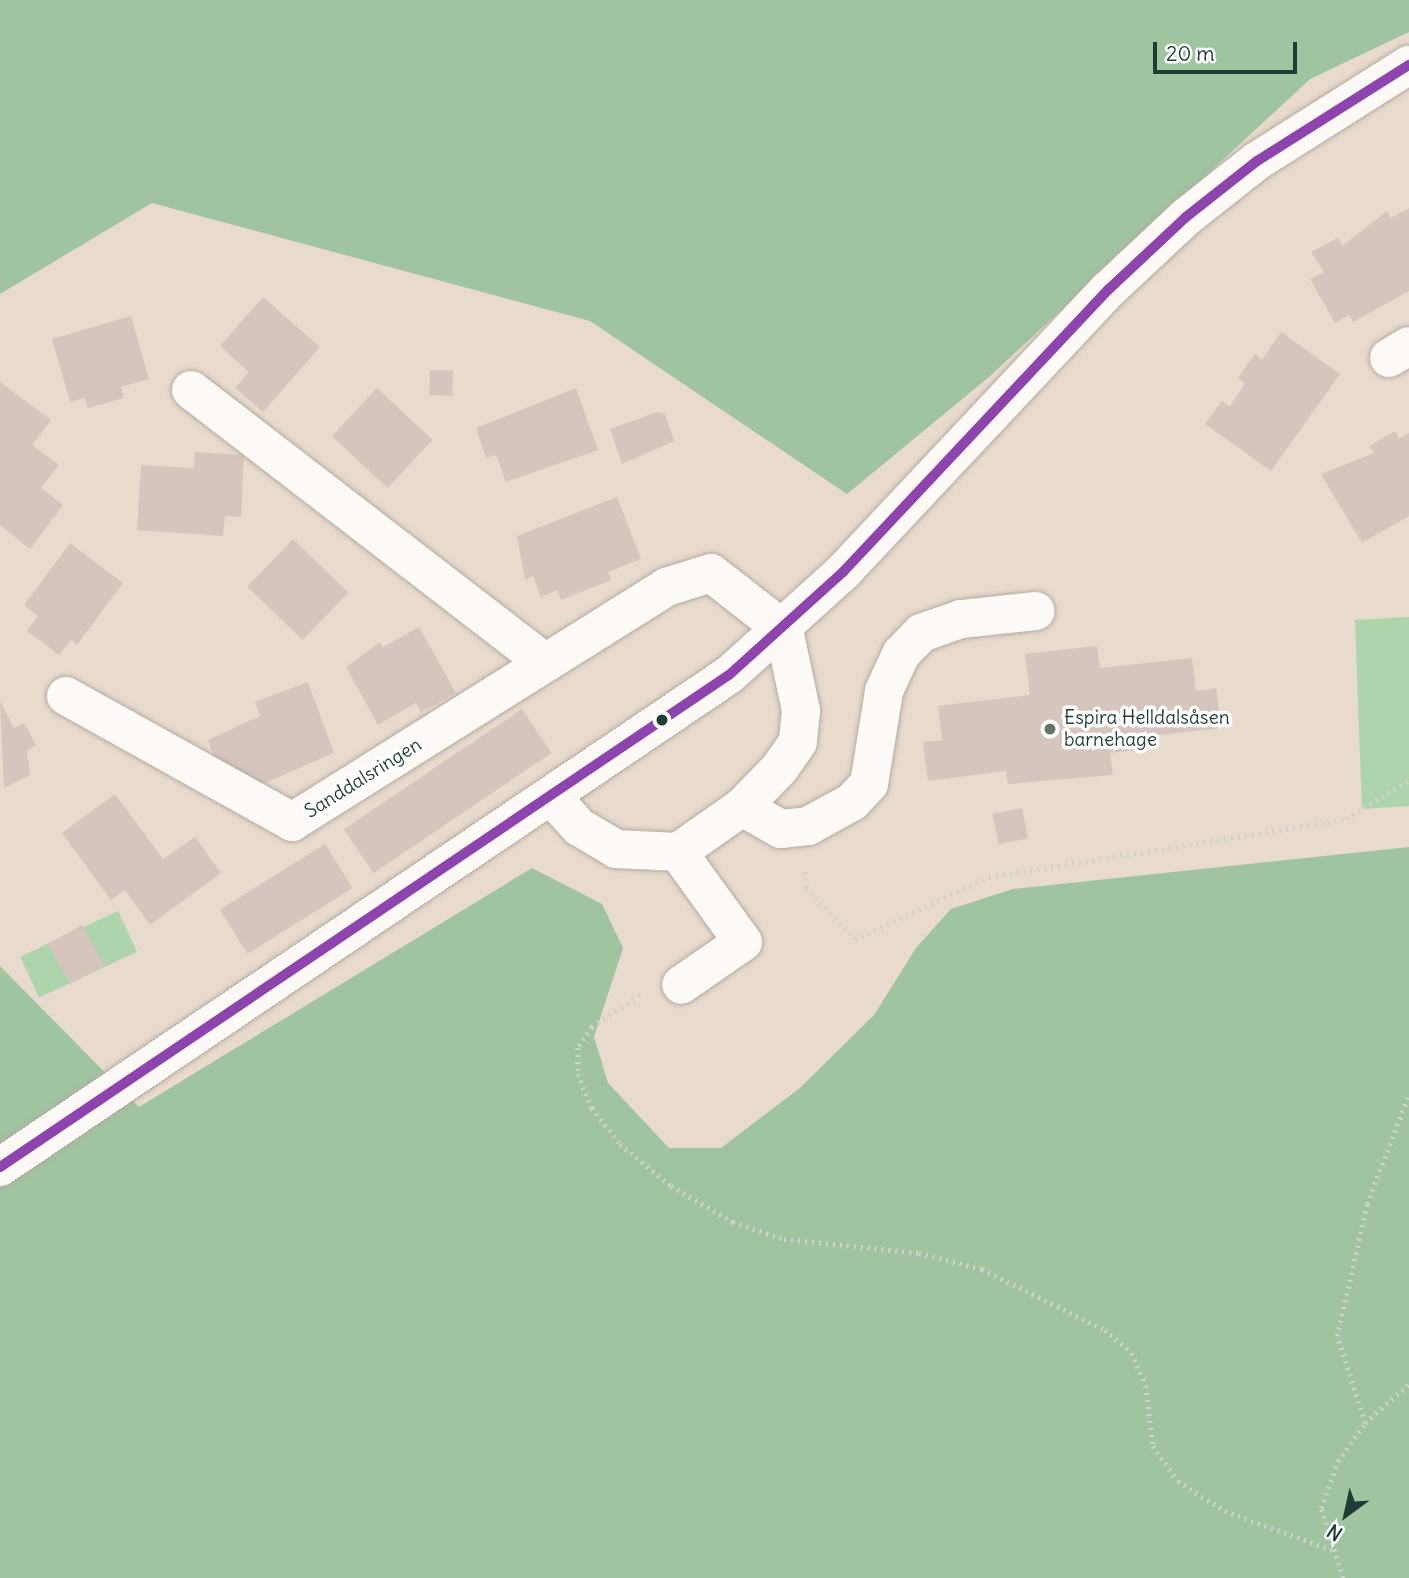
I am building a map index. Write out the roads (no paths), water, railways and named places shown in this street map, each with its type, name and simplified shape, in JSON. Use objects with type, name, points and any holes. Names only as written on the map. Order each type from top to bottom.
[{"type":"main road","points":[[0,1167],[679,712],[784,630],[1108,289],[1186,217],[1327,113],[1409,65]]},
{"type":"main road","points":[[191,390],[545,663]]},
{"type":"main road","name":"Sanddalsringen","points":[[66,696],[292,822],[666,587],[711,573],[784,630]]},
{"type":"main road","points":[[742,807],[781,829],[807,825],[852,802],[869,784],[884,691],[920,633],[961,619],[1036,611]]},
{"type":"main road","points":[[551,796],[579,827],[616,849],[678,852],[742,807],[798,742],[799,680],[784,630]]},
{"type":"main road","points":[[678,852],[743,942],[681,985]]},
{"type":"place","name":"Espira Helldalsåsen barnehage","points":[[1050,729]]}]
